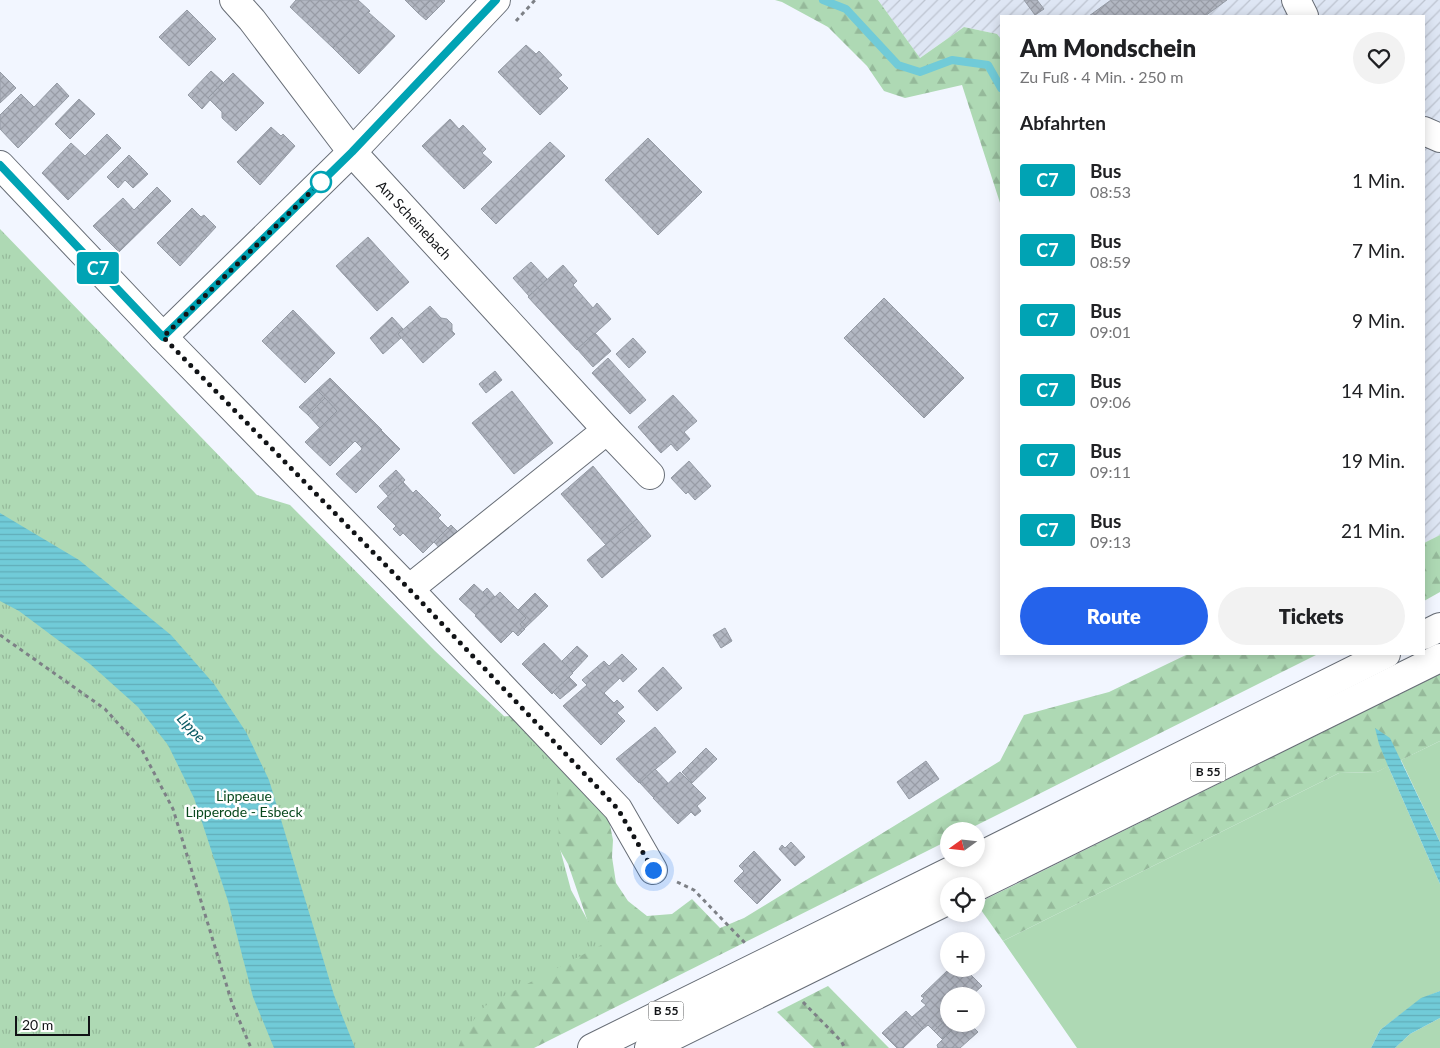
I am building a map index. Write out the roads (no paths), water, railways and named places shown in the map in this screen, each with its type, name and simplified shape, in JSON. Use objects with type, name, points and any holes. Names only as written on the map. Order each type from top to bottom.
[{"type":"main road","name":"Am Scheinebach","points":[[234,0],[252,20],[352,152],[650,475]]},
{"type":"main road","points":[[163,337],[352,152],[496,0]]},
{"type":"main road","points":[[1296,0],[1304,15]]},
{"type":"main road","points":[[1425,131],[1440,138]]},
{"type":"main road","points":[[0,165],[163,337],[409,589],[618,809],[653,870]]},
{"type":"main road","points":[[409,589],[607,430]]},
{"type":"main road","points":[[1425,634],[1440,627]]},
{"type":"main road","name":"B 55","points":[[985,854],[1384,655]]},
{"type":"main road","name":"B 55","points":[[985,883],[1440,658]]},
{"type":"main road","name":"B 55","points":[[592,1048],[956,868]]},
{"type":"main road","name":"B 55","points":[[650,1048],[940,904]]},
{"type":"water","name":"Lippe","points":[[0,513],[79,560],[171,635],[214,684],[246,732],[269,780],[334,995],[355,1048],[274,1048],[253,997],[228,901],[194,798],[168,745],[138,707],[90,664],[19,611],[0,601]]},
{"type":"water","points":[[1375,728],[1390,738],[1440,842],[1440,884],[1388,766]]},
{"type":"water","points":[[1440,991],[1440,1018],[1410,1034],[1395,1048],[1371,1048],[1380,1030],[1421,998]]},
{"type":"waterway","points":[[823,0],[846,9],[898,65],[920,72],[952,60],[988,65],[1000,86]]},
{"type":"park label","name":"Lippeaue Lipperode - Esbeck","points":[[244,804]]}]
